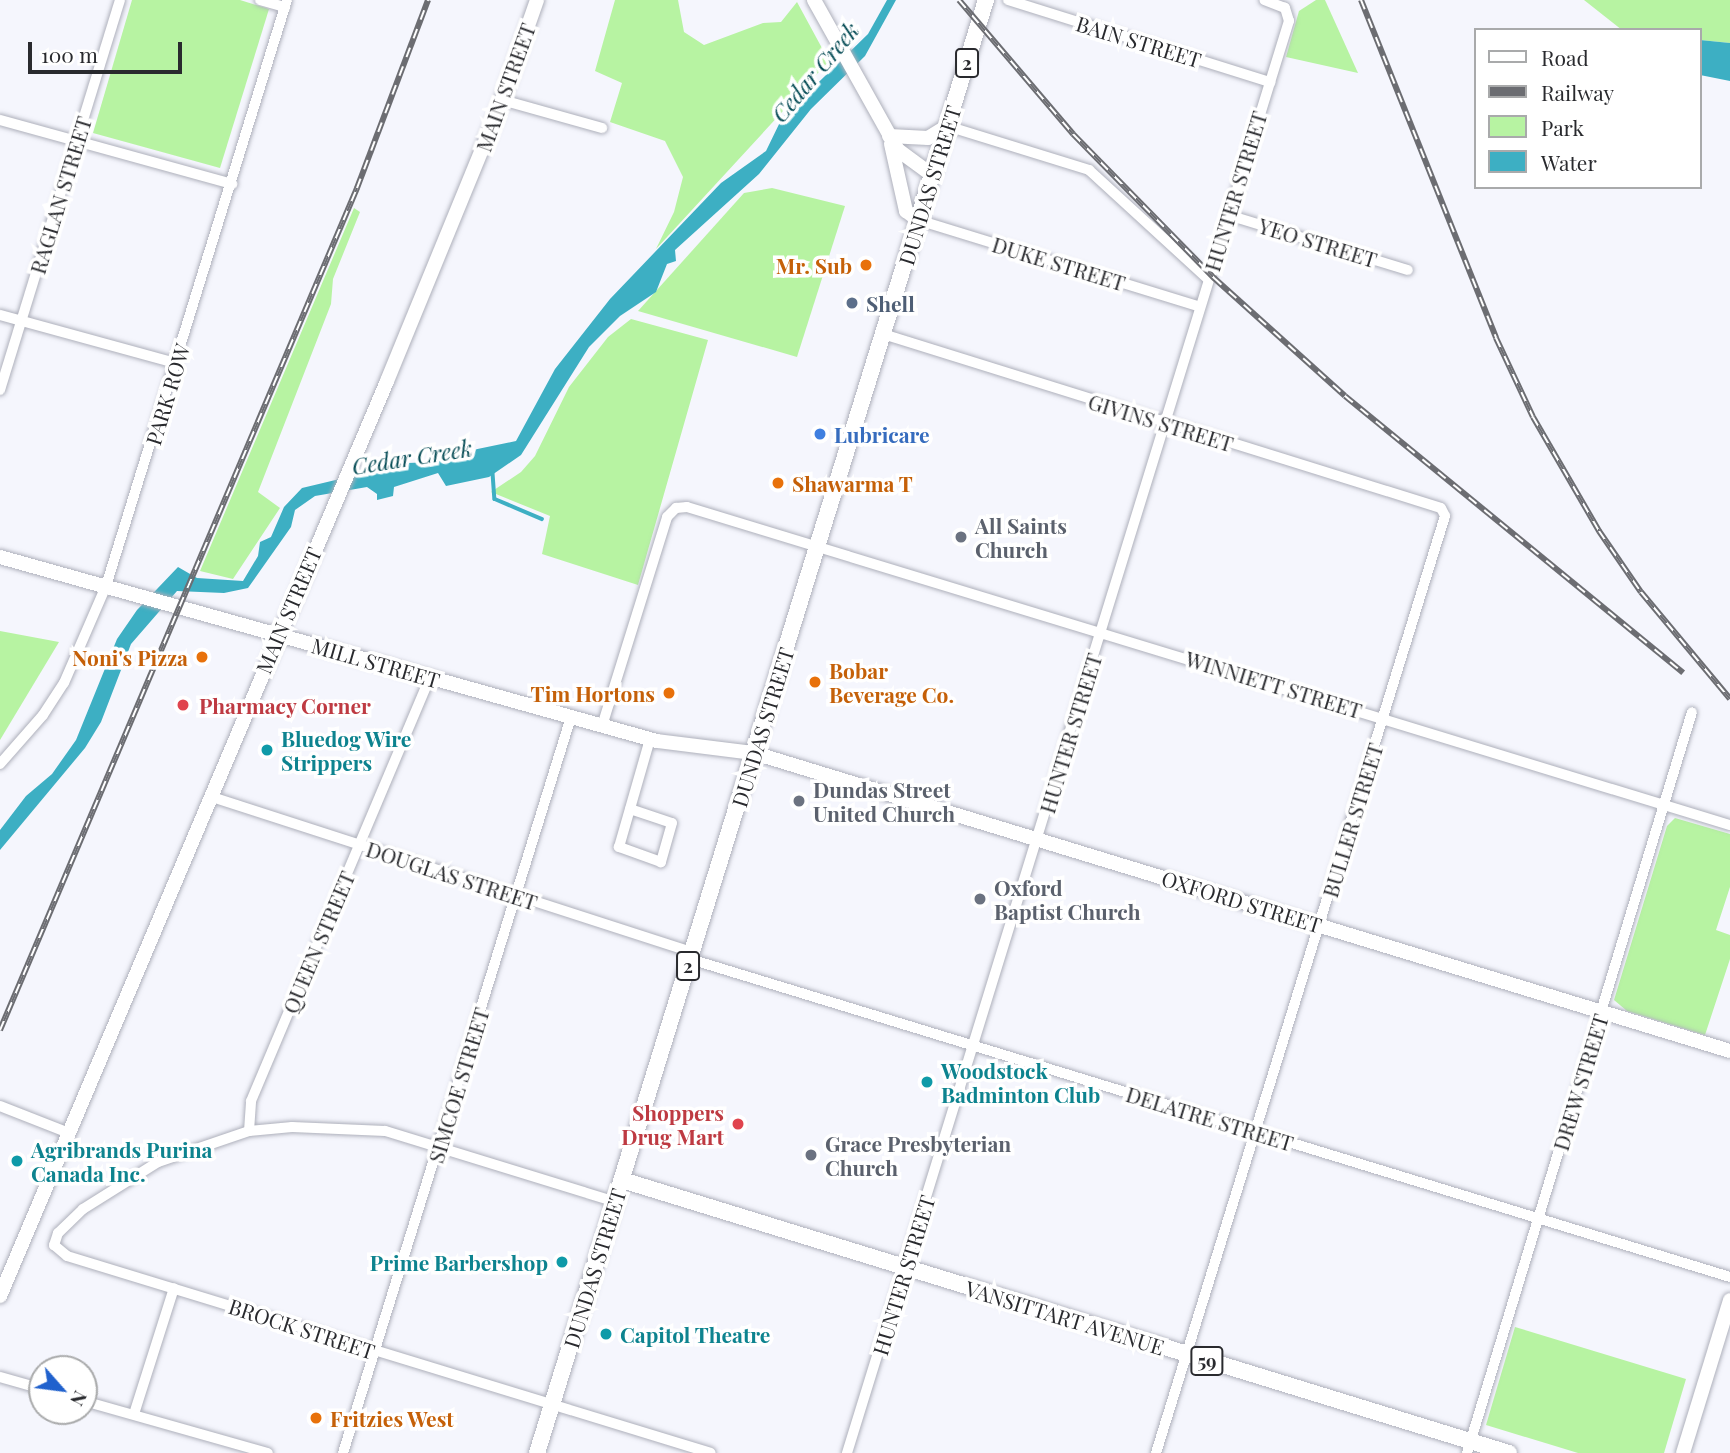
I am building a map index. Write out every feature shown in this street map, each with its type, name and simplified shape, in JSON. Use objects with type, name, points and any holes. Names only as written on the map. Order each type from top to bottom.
[{"type":"main road","name":"MAIN STREET","points":[[0,1296],[212,797],[277,634],[502,100],[537,0]]},
{"type":"main road","points":[[814,0],[889,136],[904,157],[932,176]]},
{"type":"main road","name":"DUNDAS STREET","points":[[537,1453],[986,0]]},
{"type":"main road","points":[[889,136],[928,138],[947,126]]},
{"type":"main road","points":[[889,136],[906,211],[918,220]]},
{"type":"main road","name":"MILL STREET","points":[[0,557],[650,739],[703,749],[754,752]]},
{"type":"main road","name":"OXFORD STREET","points":[[754,752],[1730,1051]]},
{"type":"main road","name":"VANSITTART AVENUE","points":[[622,1180],[1188,1354],[1469,1447],[1509,1453]]},
{"type":"main road","points":[[1683,1453],[1730,1300]]},
{"type":"street","name":"RAGLAN STREET","points":[[0,390],[120,0]]},
{"type":"street","points":[[260,0],[286,4]]},
{"type":"street","name":"BAIN STREET","points":[[1008,0],[1269,82]]},
{"type":"street","name":"HUNTER STREET","points":[[847,1453],[1269,82],[1289,12],[1264,0]]},
{"type":"street","name":"PARK ROW","points":[[0,764],[43,715],[73,668],[106,586],[286,4]]},
{"type":"street","points":[[502,100],[602,128]]},
{"type":"street","points":[[0,120],[232,184]]},
{"type":"street","points":[[947,126],[1088,170],[1208,279]]},
{"type":"street","name":"YEO STREET","points":[[1228,215],[1408,270]]},
{"type":"street","name":"DUKE STREET","points":[[918,220],[1200,307]]},
{"type":"street","points":[[0,315],[176,363]]},
{"type":"street","name":"GIVINS STREET","points":[[883,334],[1441,508]]},
{"type":"street","name":"WINNIETT STREET","points":[[602,726],[673,510],[687,507],[1102,631],[1730,825]]},
{"type":"street","name":"BULLER STREET","points":[[1156,1453],[1445,520],[1441,508]]},
{"type":"street","name":"QUEEN STREET","points":[[249,1131],[251,1101],[430,677]]},
{"type":"street","name":"DREW STREET","points":[[1469,1447],[1692,712]]},
{"type":"street","name":"SIMCOE STREET","points":[[343,1453],[571,717]]},
{"type":"street","points":[[630,809],[672,823],[660,862],[619,847],[650,739]]},
{"type":"street","name":"DOUGLAS STREET","points":[[212,797],[691,955]]},
{"type":"street","name":"DELATRE STREET","points":[[691,955],[974,1045],[1730,1277]]},
{"type":"street","points":[[0,1106],[69,1133]]},
{"type":"street","points":[[249,1131],[355,1126],[438,1147],[616,1202]]},
{"type":"street","name":"BROCK STREET","points":[[249,1131],[177,1154],[113,1187],[64,1225],[55,1237],[55,1247],[67,1256],[711,1453]]},
{"type":"street","points":[[134,1414],[174,1288]]},
{"type":"street","points":[[0,1377],[28,1386]]},
{"type":"street","points":[[98,1405],[268,1453]]},
{"type":"green space","points":[[132,0],[240,0],[269,9],[220,168],[93,133]]},
{"type":"green space","points":[[615,0],[678,0],[684,32],[704,45],[763,23],[781,22],[797,2],[829,61],[656,249],[674,212],[683,177],[665,141],[610,122],[622,83],[595,71]]},
{"type":"green space","points":[[1316,0],[1325,0],[1358,73],[1286,57],[1299,11]]},
{"type":"green space","points":[[1584,0],[1730,0],[1730,43],[1702,40],[1702,28],[1619,28]]},
{"type":"green space","points":[[772,188],[845,206],[797,357],[638,311],[744,193]]},
{"type":"green space","points":[[354,208],[360,212],[333,279],[331,304],[258,492],[280,508],[233,579],[200,571]]},
{"type":"green space","points":[[631,319],[708,340],[638,585],[542,554],[550,516],[491,492],[521,472],[535,456],[569,387],[608,337]]},
{"type":"green space","points":[[0,631],[59,642],[0,740]]},
{"type":"green space","points":[[1675,818],[1730,834],[1730,887],[1716,930],[1730,935],[1730,959],[1705,1035],[1627,1011],[1614,1000],[1667,826]]},
{"type":"green space","points":[[1515,1327],[1686,1379],[1664,1453],[1578,1453],[1486,1425]]},
{"type":"water","name":"Cedar Creek","points":[[887,0],[896,0],[865,56],[811,109],[759,174],[675,250],[676,261],[667,264],[656,292],[620,316],[589,347],[521,455],[489,477],[446,486],[438,473],[394,487],[393,496],[377,500],[377,494],[367,487],[315,496],[295,510],[291,527],[248,588],[224,593],[177,591],[131,644],[101,722],[85,748],[0,850],[0,830],[26,796],[52,774],[76,740],[117,639],[137,610],[178,567],[197,578],[243,581],[258,556],[260,542],[271,537],[284,507],[302,488],[407,463],[437,462],[463,452],[516,441],[555,369],[610,299],[721,183],[766,151],[782,118],[868,34]]},
{"type":"water","points":[[1702,40],[1730,43],[1730,81],[1702,75]]},
{"type":"waterway","points":[[493,473],[495,499],[542,519]]},
{"type":"railway","points":[[0,1030],[357,188],[428,0]]},
{"type":"railway","points":[[959,0],[1073,134],[1214,278],[1345,396],[1683,673]]},
{"type":"railway","points":[[1361,0],[1496,338],[1533,417],[1599,531],[1641,592],[1730,699]]},
{"type":"place","name":"Mr. Sub","points":[[866,265]]},
{"type":"place","name":"Shell","points":[[852,303]]},
{"type":"place","name":"Lubricare","points":[[820,434]]},
{"type":"place","name":"Shawarma T","points":[[778,483]]},
{"type":"place","name":"All Saints Church","points":[[961,537]]},
{"type":"place","name":"Noni's Pizza","points":[[202,657]]},
{"type":"place","name":"Bobar Beverage Co.","points":[[815,682]]},
{"type":"place","name":"Tim Hortons","points":[[669,693]]},
{"type":"place","name":"Pharmacy Corner","points":[[183,705]]},
{"type":"place","name":"Bluedog Wire Strippers","points":[[267,750]]},
{"type":"place","name":"Dundas Street United Church","points":[[799,801]]},
{"type":"place","name":"Oxford Baptist Church","points":[[980,899]]},
{"type":"place","name":"Woodstock Badminton Club","points":[[927,1082]]},
{"type":"place","name":"Shoppers Drug Mart","points":[[738,1124]]},
{"type":"place","name":"Grace Presbyterian Church","points":[[811,1155]]},
{"type":"place","name":"Agribrands Purina Canada Inc.","points":[[17,1161]]},
{"type":"place","name":"Prime Barbershop","points":[[562,1262]]},
{"type":"place","name":"Capitol Theatre","points":[[606,1334]]},
{"type":"place","name":"Fritzies West","points":[[316,1418]]}]
